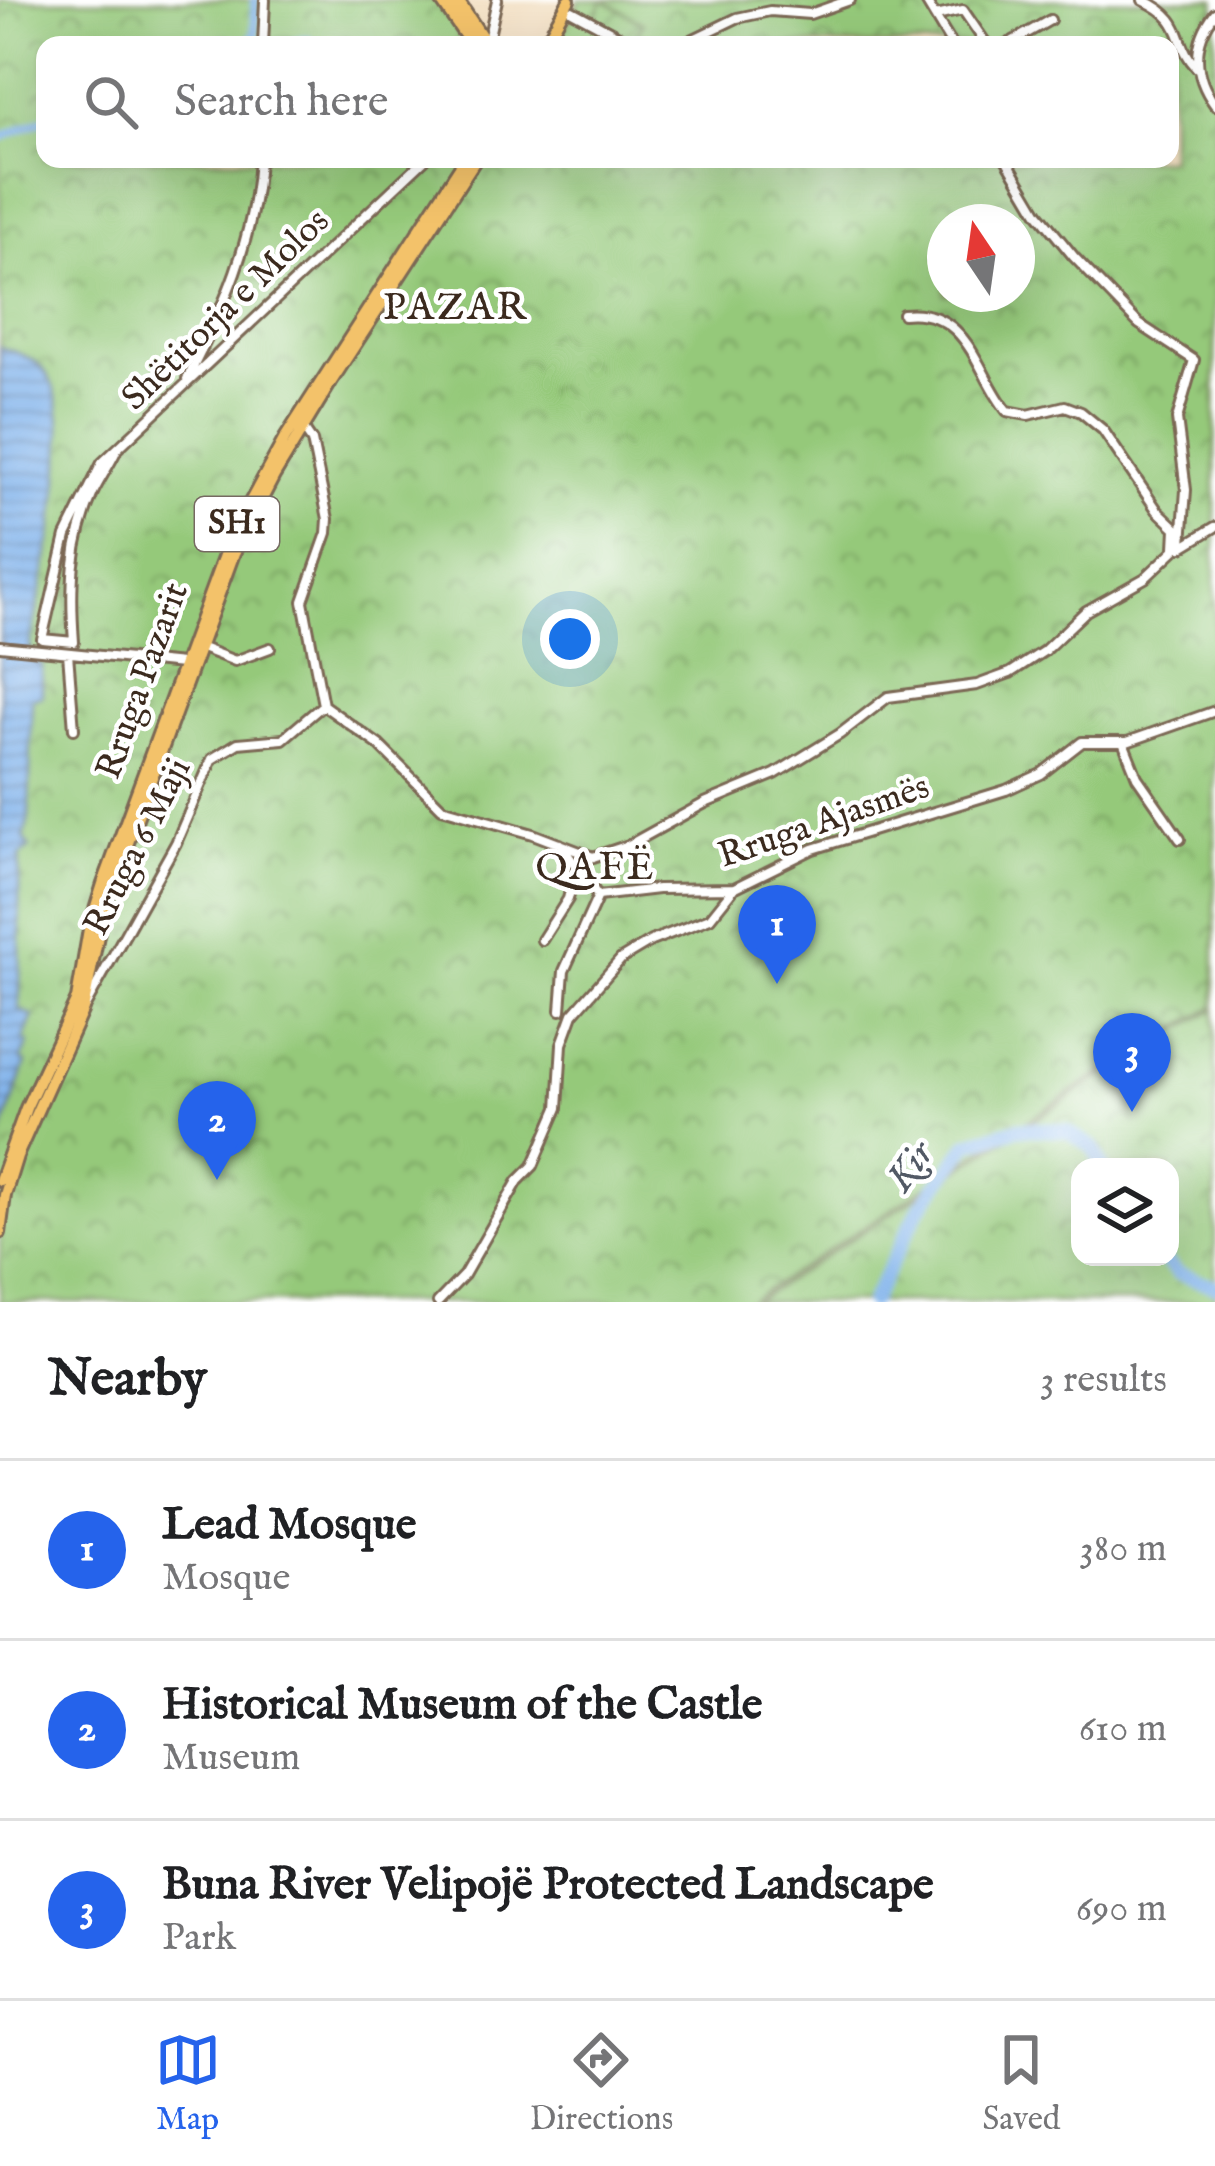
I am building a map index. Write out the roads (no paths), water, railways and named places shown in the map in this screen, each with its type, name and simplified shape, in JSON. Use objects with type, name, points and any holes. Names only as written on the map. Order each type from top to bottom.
[{"type":"highway","points":[[443,0],[468,36]]},
{"type":"highway","points":[[454,0],[480,36]]},
{"type":"main road","points":[[550,36],[572,4]]},
{"type":"main road","points":[[558,36],[572,4]]},
{"type":"main road","name":"Rruga Pazarit","points":[[95,924],[212,579],[263,474],[459,168]]},
{"type":"main road","name":"Rruga Pazarit","points":[[95,924],[240,541],[303,428],[470,168]]},
{"type":"main road","name":"SH1","points":[[0,1233],[5,1195],[24,1136],[83,1009],[95,924]]},
{"type":"main road","name":"SH1","points":[[0,1180],[26,1108],[76,999],[95,924]]},
{"type":"street","points":[[263,36],[265,0]]},
{"type":"street","points":[[488,36],[496,0]]},
{"type":"street","points":[[700,36],[737,18],[770,11],[810,14],[850,0]]},
{"type":"street","points":[[925,0],[947,36]]},
{"type":"street","points":[[1143,0],[1178,26],[1191,63],[1215,105]]},
{"type":"street","points":[[572,4],[621,36]]},
{"type":"street","points":[[936,16],[963,10],[981,36]]},
{"type":"street","points":[[1197,68],[1202,34],[1215,13]]},
{"type":"street","points":[[1022,36],[1050,20]]},
{"type":"street","points":[[184,385],[239,266],[258,168]]},
{"type":"street","name":"Shëtitorja e Molos","points":[[116,451],[98,481],[78,533],[70,581],[74,642],[42,639],[66,536],[93,478],[116,451],[184,385],[415,168]]},
{"type":"street","points":[[1011,168],[1038,213],[1073,257],[1139,324],[1195,360],[1178,403],[1186,498],[1185,534],[1175,550]]},
{"type":"street","points":[[902,314],[925,315],[953,329],[980,362],[1007,411],[1028,415],[1065,406],[1096,423],[1156,511],[1176,528],[1175,550]]},
{"type":"street","points":[[303,428],[312,441],[328,519],[303,602],[323,705],[379,745],[442,808],[593,856]]},
{"type":"street","points":[[542,940],[568,899],[578,872],[593,856],[629,845],[705,803],[775,775],[888,697],[977,685],[1010,673],[1044,651],[1086,611],[1145,578],[1175,550],[1215,527]]},
{"type":"street","points":[[0,646],[182,664]]},
{"type":"street","name":"Rruga Pazarit","points":[[199,647],[235,661],[270,648]]},
{"type":"street","points":[[68,653],[74,729]]},
{"type":"street","name":"Rruga 6 Maji","points":[[83,1009],[176,843],[212,759],[238,743],[284,739],[323,705]]},
{"type":"street","name":"Rruga Ajasmës","points":[[598,896],[734,888],[813,849],[1006,790],[1041,774],[1082,742],[1123,742],[1215,711]]},
{"type":"street","points":[[1123,742],[1137,778],[1180,839]]},
{"type":"street","points":[[560,844],[598,896],[564,970],[561,1010]]},
{"type":"street","points":[[438,1302],[464,1275],[518,1180],[533,1166],[558,1108],[562,1044],[578,1007],[621,959],[651,941],[715,916],[734,888]]},
{"type":"water","points":[[0,347],[38,364],[55,391],[60,460],[57,501],[30,644],[31,661],[42,664],[42,696],[32,698],[29,817],[24,838],[30,848],[20,856],[19,1009],[33,1016],[23,1040],[29,1043],[21,1060],[26,1063],[0,1140]]},
{"type":"waterway","points":[[253,36],[255,0]]},
{"type":"waterway","points":[[0,138],[36,123]]},
{"type":"waterway","name":"Kir","points":[[871,1302],[919,1209],[969,1143],[1018,1128],[1066,1131],[1094,1148],[1098,1158]]},
{"type":"waterway","name":"Kir","points":[[1170,1266],[1177,1273],[1215,1286]]},
{"type":"place","name":"Lead Mosque","points":[[777,984]]},
{"type":"place","name":"Buna River Velipojë Protected Landscape","points":[[1132,1112]]},
{"type":"place","name":"Historical Museum of the Castle","points":[[217,1180]]},
{"type":"district","name":"PAZAR","points":[[456,308]]},
{"type":"district","name":"QAFË","points":[[596,868]]}]
